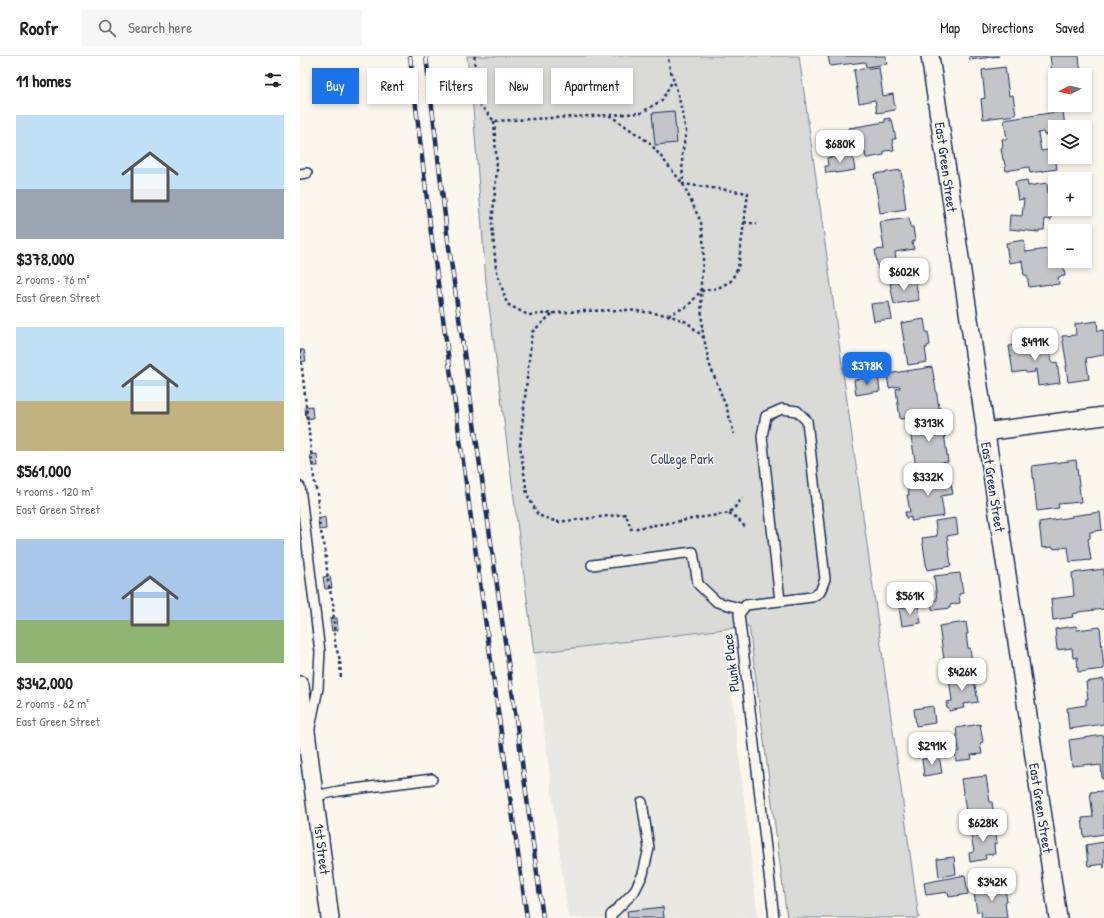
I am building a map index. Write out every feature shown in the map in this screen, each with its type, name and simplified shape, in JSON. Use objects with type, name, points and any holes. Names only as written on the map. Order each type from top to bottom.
[{"type":"street","name":"East Green Street","points":[[930,56],[1058,918]]},
{"type":"street","points":[[985,432],[1104,416]]},
{"type":"street","name":"1st Street","points":[[300,685],[330,918]]},
{"type":"lane","points":[[592,565],[693,552],[698,584],[717,602],[743,609],[746,606],[812,597],[820,592],[826,580],[807,421],[797,411],[782,409],[766,416],[762,436],[780,601]]},
{"type":"lane","points":[[300,487],[320,652],[318,688],[307,741]]},
{"type":"lane","name":"Plunk Place","points":[[743,609],[739,614],[774,918]]},
{"type":"lane","points":[[315,796],[339,791],[432,780]]},
{"type":"lane","points":[[611,918],[611,915],[634,892],[643,874],[649,848],[642,802]]},
{"type":"path","points":[[475,56],[474,60],[481,106],[494,120],[497,170],[492,224],[496,268],[507,304],[528,315],[582,311],[628,310],[668,315],[687,322],[704,338]]},
{"type":"path","points":[[668,56],[686,131],[682,156],[684,184]]},
{"type":"path","points":[[494,120],[641,113],[662,100],[673,80]]},
{"type":"path","points":[[609,115],[650,143],[684,184],[702,222],[704,248],[701,291],[702,328],[709,363],[727,409],[734,434]]},
{"type":"path","points":[[668,315],[688,306],[701,291],[718,288],[731,281],[738,268],[748,193],[684,184]]},
{"type":"path","points":[[744,222],[757,224]]},
{"type":"path","points":[[552,314],[532,332],[520,445],[527,494],[538,515],[557,522],[626,514],[631,529],[729,513],[742,498]]},
{"type":"path","points":[[300,350],[314,478],[318,494],[321,532],[325,548],[328,582],[333,603],[335,644],[340,660],[341,680]]},
{"type":"path","points":[[729,513],[745,527]]},
{"type":"shaded area","points":[[724,629],[758,918],[568,918],[534,653]]},
{"type":"green space","name":"College Park","points":[[467,56],[799,56],[919,918],[787,918],[749,626],[534,653],[486,282],[473,104],[487,104],[487,68],[468,68]]},
{"type":"building","points":[[828,56],[886,56],[887,64],[866,67],[865,62],[830,66]]},
{"type":"building","points":[[969,56],[999,56],[970,60]]},
{"type":"building","points":[[1050,56],[1079,56],[1080,68],[1052,68]]},
{"type":"building","points":[[879,67],[883,96],[893,94],[895,110],[877,113],[875,100],[859,103],[854,70]]},
{"type":"building","points":[[1005,67],[1009,96],[1013,95],[1016,115],[983,119],[981,99],[985,98],[982,70]]},
{"type":"building","points":[[674,111],[677,143],[655,145],[652,113]]},
{"type":"building","points":[[1063,112],[1064,120],[1048,120],[1048,134],[1044,135],[1043,132],[1038,133],[1041,151],[1048,150],[1048,164],[1056,164],[1057,169],[1030,173],[1029,167],[1006,171],[1001,148],[1003,147],[1002,139],[1007,139],[1004,120]]},
{"type":"building","points":[[890,118],[890,121],[892,120],[896,139],[892,139],[894,150],[884,151],[884,155],[868,158],[866,158],[865,152],[853,153],[849,128],[885,122],[885,119]]},
{"type":"building","points":[[852,153],[855,170],[826,173],[825,166],[828,166],[827,158]]},
{"type":"building","points":[[901,170],[906,209],[880,213],[874,174]]},
{"type":"building","points":[[1027,180],[1028,186],[1047,183],[1048,216],[1051,216],[1051,220],[1045,219],[1044,230],[1039,230],[1039,232],[1009,229],[1010,215],[1022,216],[1024,199],[1018,200],[1015,182]]},
{"type":"building","points":[[909,218],[910,227],[913,227],[915,241],[912,242],[914,249],[895,252],[897,267],[878,269],[875,250],[884,249],[880,222]]},
{"type":"building","points":[[1024,240],[1026,252],[1048,249],[1048,268],[1064,268],[1065,276],[1058,277],[1059,284],[1029,287],[1027,275],[1024,275],[1022,261],[1009,263],[1006,243]]},
{"type":"building","points":[[915,279],[919,300],[894,304],[890,283]]},
{"type":"building","points":[[889,302],[892,319],[874,321],[871,304]]},
{"type":"building","points":[[924,319],[930,345],[925,348],[927,362],[908,365],[901,323]]},
{"type":"building","points":[[1097,321],[1098,331],[1104,330],[1104,355],[1086,358],[1089,379],[1068,382],[1062,336],[1076,335],[1075,324]]},
{"type":"building","points":[[1049,340],[1052,363],[1057,362],[1060,383],[1038,386],[1036,369],[1034,370],[1035,372],[1026,373],[1025,371],[1013,373],[1009,346]]},
{"type":"building","points":[[300,350],[304,350],[306,361],[300,362]]},
{"type":"building","points":[[932,367],[940,413],[900,419],[896,389],[900,388],[900,386],[889,388],[887,374]]},
{"type":"building","points":[[878,376],[880,391],[856,395],[854,380]]},
{"type":"building","points":[[312,406],[313,418],[306,419],[305,407]]},
{"type":"building","points":[[942,419],[948,462],[916,467],[909,424]]},
{"type":"building","points":[[317,454],[318,466],[312,466],[310,455]]},
{"type":"building","points":[[1076,460],[1081,502],[1058,504],[1059,508],[1037,511],[1032,466]]},
{"type":"building","points":[[949,474],[953,494],[941,496],[944,516],[911,521],[911,517],[906,518],[905,512],[910,512],[906,481]]},
{"type":"building","points":[[1100,512],[1102,530],[1090,532],[1090,538],[1088,539],[1091,560],[1070,562],[1068,547],[1054,549],[1053,547],[1042,548],[1039,522]]},
{"type":"building","points":[[325,517],[326,529],[319,530],[318,519]]},
{"type":"building","points":[[956,518],[958,534],[947,536],[951,566],[927,570],[922,538],[937,536],[935,521]]},
{"type":"building","points":[[1104,569],[1104,609],[1078,612],[1072,614],[1073,617],[1053,620],[1051,599],[1074,596],[1072,573]]},
{"type":"building","points":[[960,573],[963,593],[959,594],[960,603],[950,605],[950,608],[932,609],[931,601],[937,600],[934,576]]},
{"type":"building","points":[[330,576],[332,588],[325,589],[323,577]]},
{"type":"building","points":[[918,605],[921,623],[902,626],[899,608]]},
{"type":"building","points":[[337,618],[338,630],[332,631],[330,619]]},
{"type":"building","points":[[966,622],[968,648],[970,648],[972,662],[945,666],[939,626]]},
{"type":"building","points":[[1076,626],[1077,630],[1100,627],[1104,669],[1078,672],[1077,657],[1073,658],[1072,648],[1057,650],[1055,629]]},
{"type":"building","points":[[973,674],[978,702],[963,704],[964,708],[949,711],[946,704],[948,704],[947,702],[952,701],[949,678]]},
{"type":"building","points":[[1104,679],[1104,724],[1069,729],[1067,708],[1086,705],[1086,699],[1088,699],[1086,682]]},
{"type":"building","points":[[933,706],[935,723],[916,726],[914,709]]},
{"type":"building","points":[[980,724],[983,742],[980,743],[982,754],[971,755],[972,759],[956,761],[955,752],[959,751],[956,728]]},
{"type":"building","points":[[1104,735],[1104,779],[1102,779],[1101,765],[1092,766],[1092,764],[1072,766],[1069,740]]},
{"type":"building","points":[[939,756],[942,773],[924,776],[922,759]]},
{"type":"building","points":[[986,776],[990,802],[992,802],[994,815],[967,818],[961,779]]},
{"type":"building","points":[[1104,791],[1104,834],[1084,837],[1082,818],[1093,817],[1090,792]]},
{"type":"building","points":[[995,825],[997,843],[994,844],[995,854],[985,855],[986,859],[970,862],[969,853],[974,852],[970,829]]},
{"type":"building","points":[[1104,842],[1104,864],[1088,866],[1086,845]]},
{"type":"building","points":[[954,857],[956,874],[939,877],[937,859]]},
{"type":"building","points":[[965,875],[968,894],[949,897],[948,892],[926,895],[924,883]]},
{"type":"building","points":[[1004,883],[1007,901],[1005,902],[1007,918],[982,918],[981,911],[977,912],[974,893],[986,891],[985,888],[994,887],[994,884]]},
{"type":"building","points":[[663,907],[664,918],[628,918],[627,911]]},
{"type":"railway","points":[[410,56],[431,233],[527,918]]},
{"type":"railway","points":[[426,56],[447,233],[543,918]]}]
